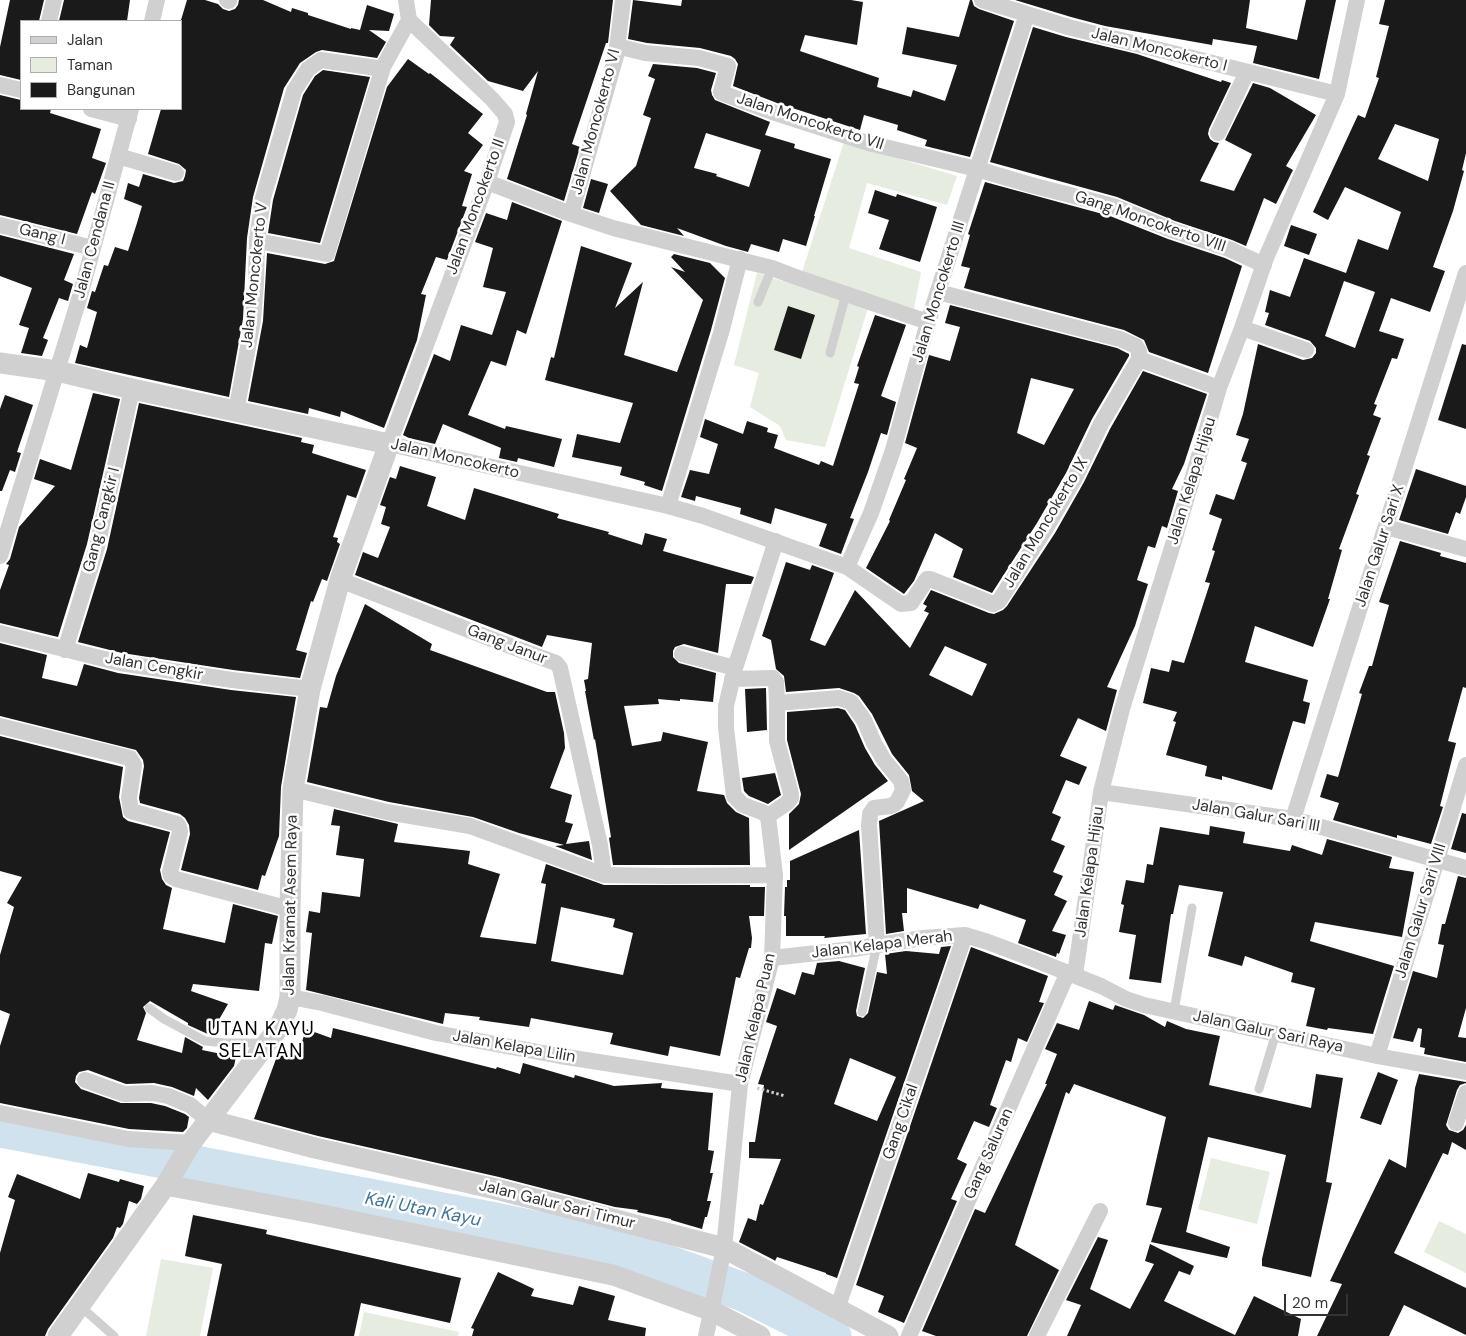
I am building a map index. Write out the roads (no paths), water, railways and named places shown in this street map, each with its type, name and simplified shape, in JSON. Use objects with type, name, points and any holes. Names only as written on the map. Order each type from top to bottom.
[{"type":"street","points":[[49,20],[54,0]]},
{"type":"street","points":[[152,20],[157,0]]},
{"type":"street","points":[[257,241],[327,254],[383,67],[409,20],[406,0]]},
{"type":"street","name":"Jalan Moncokerto VI","points":[[571,214],[609,84],[617,46],[623,0]]},
{"type":"street","name":"Jalan Moncokerto I","points":[[982,0],[1068,28],[1337,94]]},
{"type":"street","name":"Jalan Kelapa Hijau","points":[[1069,973],[1102,788],[1122,709],[1219,388],[1280,224],[1337,94],[1357,0]]},
{"type":"street","name":"Jalan Moncokerto III","points":[[847,567],[871,513],[893,450],[928,322],[1026,14]]},
{"type":"street","name":"Jalan Moncokerto II","points":[[389,444],[487,182],[507,122],[505,114],[492,99],[409,20]]},
{"type":"street","name":"Jalan Moncokerto VII","points":[[617,46],[644,53],[699,58],[728,66],[722,93],[775,113],[868,143],[977,169]]},
{"type":"street","name":"Jalan Moncokerto V","points":[[236,412],[253,320],[257,241],[263,198],[272,160],[294,91],[308,69],[321,60],[377,68],[383,67]]},
{"type":"street","points":[[1218,133],[1247,72]]},
{"type":"street","points":[[0,85],[20,90]]},
{"type":"street","points":[[99,110],[130,114]]},
{"type":"street","name":"Jalan Cendana II","points":[[57,371],[88,247],[130,114]]},
{"type":"street","points":[[118,156],[176,173]]},
{"type":"street","name":"Gang Moncokerto VIII","points":[[977,169],[1113,206],[1172,230],[1229,249],[1264,265]]},
{"type":"street","points":[[487,182],[613,228],[772,268],[928,322]]},
{"type":"street","name":"Gang I","points":[[0,225],[88,247]]},
{"type":"street","points":[[668,506],[721,333],[740,259]]},
{"type":"street","name":"Jalan Galur Sari X","points":[[1293,819],[1466,273]]},
{"type":"street","points":[[938,292],[1120,339],[1136,346],[1139,351],[1139,359],[1219,388]]},
{"type":"street","points":[[1242,328],[1306,350]]},
{"type":"street","name":"Jalan Moncokerto IX","points":[[847,567],[901,604],[911,603],[926,579],[930,578],[993,604],[997,603],[1046,528],[1075,478],[1101,424],[1139,359]]},
{"type":"street","name":"Jalan Moncokerto","points":[[0,363],[57,371],[668,506],[776,541],[847,567]]},
{"type":"street","points":[[0,556],[57,371]]},
{"type":"street","name":"Gang Cangkir I","points":[[65,650],[97,547],[132,389]]},
{"type":"street","name":"Jalan Kramat Asem Raya","points":[[58,1336],[169,1179],[190,1145],[279,1027],[287,1010],[290,997],[293,789],[310,689],[340,580],[389,444]]},
{"type":"street","points":[[1386,527],[1466,549]]},
{"type":"street","points":[[682,654],[733,674],[773,678],[776,682],[777,741],[791,798],[768,816],[743,805],[734,796],[726,728],[726,706],[733,674],[776,541]]},
{"type":"street","name":"Gang Janur","points":[[340,580],[502,644],[556,663],[560,668],[598,836],[604,874]]},
{"type":"street","name":"Jalan Cengkir","points":[[0,633],[120,664],[310,689]]},
{"type":"street","points":[[777,703],[839,698],[851,702],[864,720],[874,743],[901,781],[903,790],[901,796],[894,804],[874,808],[870,814],[869,825],[877,945]]},
{"type":"street","points":[[0,726],[130,758],[134,765],[129,798],[131,811],[177,824],[179,827],[180,832],[170,872],[171,876],[201,886],[290,909]]},
{"type":"street","name":"Jalan Galur Sari VIII","points":[[1377,1056],[1466,765]]},
{"type":"street","name":"Jalan Galur Sari III","points":[[1102,788],[1293,819],[1466,868]]},
{"type":"street","points":[[293,789],[388,812],[470,826],[604,874],[668,876],[775,875]]},
{"type":"street","name":"Jalan Kelapa Puan","points":[[706,1336],[724,1250],[740,1084],[772,958],[775,875],[768,816]]},
{"type":"street","name":"Jalan Kelapa Merah","points":[[772,958],[923,938],[965,935],[1069,973]]},
{"type":"street","name":"Gang Cikal","points":[[838,1309],[965,935]]},
{"type":"street","name":"Jalan Galur Sari Raya","points":[[1069,973],[1126,999],[1174,1011],[1377,1056],[1466,1072]]},
{"type":"street","name":"Gang Saluran","points":[[909,1336],[1069,973]]},
{"type":"street","name":"Jalan Kelapa Lilin","points":[[290,997],[322,1003],[436,1033],[560,1056],[740,1084]]},
{"type":"street","points":[[85,1080],[124,1094],[152,1093],[168,1096],[190,1105],[208,1120]]},
{"type":"street","points":[[1456,1123],[1466,1093]]},
{"type":"street","points":[[0,1113],[128,1139],[190,1145]]},
{"type":"street","name":"Jalan Galur Sari Timur","points":[[208,1120],[315,1148],[532,1198],[724,1250],[888,1336]]},
{"type":"street","points":[[169,1179],[318,1214],[613,1275],[713,1305],[760,1336]]},
{"type":"street","points":[[1037,1336],[1100,1211]]},
{"type":"lane","points":[[758,302],[772,268]]},
{"type":"lane","points":[[830,353],[846,294]]},
{"type":"lane","points":[[1174,1011],[1192,908]]},
{"type":"lane","points":[[862,1012],[877,945]]},
{"type":"lane","points":[[149,1008],[164,1019],[205,1041],[266,1043]]},
{"type":"lane","points":[[1259,1089],[1276,1033]]},
{"type":"lane","points":[[80,1306],[114,1336]]},
{"type":"waterway","name":"Kali Utan Kayu","points":[[0,1128],[495,1222],[626,1249],[746,1293],[832,1336]]},
{"type":"district","name":"UTAN KAYU SELATAN","points":[[261,1041]]}]
